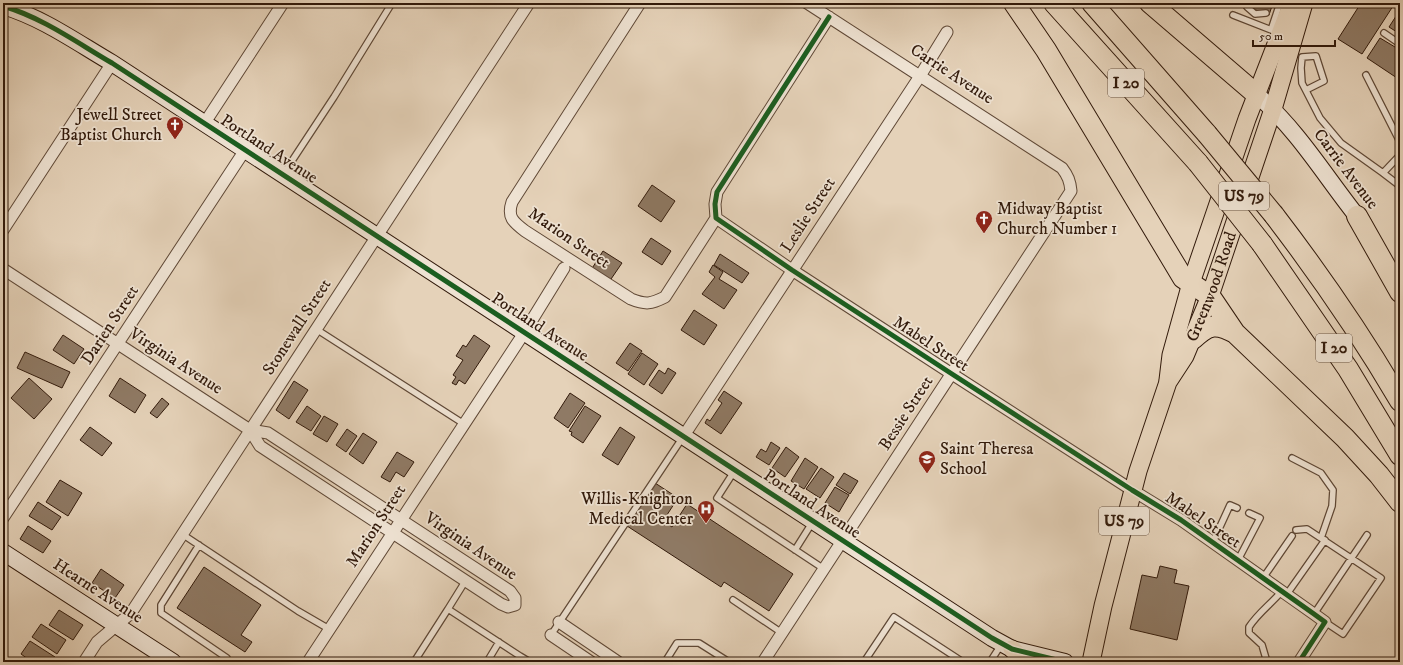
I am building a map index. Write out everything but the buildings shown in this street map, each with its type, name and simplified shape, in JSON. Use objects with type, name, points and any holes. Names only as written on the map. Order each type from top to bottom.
[{"type":"highway","points":[[1014,3],[1046,50],[1179,273],[1183,278],[1210,296],[1235,333],[1345,438],[1379,475],[1400,502]]},
{"type":"highway","name":"I 20","points":[[1054,3],[1198,163],[1262,244],[1348,369],[1400,455]]},
{"type":"highway","name":"I 20","points":[[1092,3],[1207,134],[1274,215],[1308,259],[1334,297],[1380,367],[1400,401]]},
{"type":"highway","points":[[1150,3],[1256,94]]},
{"type":"highway","points":[[1357,216],[1400,292]]},
{"type":"highway","points":[[1193,339],[1201,331],[1213,326],[1218,326],[1235,333]]},
{"type":"main road","name":"Greenwood Road","points":[[1168,382],[1168,371],[1171,356],[1191,283],[1256,94],[1275,31],[1292,3]]},
{"type":"main road","name":"Greenwood Road","points":[[1091,662],[1132,490],[1168,382],[1185,356],[1210,296],[1273,109],[1304,3]]},
{"type":"main road","points":[[1007,646],[1026,662]]},
{"type":"street","points":[[204,124],[283,3]]},
{"type":"street","name":"Stonewall Street","points":[[84,662],[97,642],[131,613],[529,3]]},
{"type":"street","name":"Marion Street","points":[[640,3],[512,202],[509,210],[511,217],[515,224],[525,231],[631,299],[642,304],[654,303],[665,298],[716,218]]},
{"type":"street","name":"Carrie Avenue","points":[[807,3],[1062,168],[1067,174],[1070,182]]},
{"type":"street","name":"Portland Avenue","points":[[3,6],[18,10],[47,24],[112,63],[842,541],[1007,646],[1066,662]]},
{"type":"street","points":[[716,218],[715,204],[717,192],[829,17]]},
{"type":"street","name":"Leslie Street","points":[[683,437],[920,76],[947,32]]},
{"type":"street","points":[[3,230],[112,63]]},
{"type":"street","name":"Carrie Avenue","points":[[1256,94],[1273,109],[1300,139],[1400,272]]},
{"type":"street","name":"Darien Street","points":[[3,518],[245,150]]},
{"type":"street","name":"Bessie Street","points":[[763,662],[1071,191],[1070,182]]},
{"type":"street","name":"Mabel Street","points":[[716,218],[792,270],[952,374],[1132,490],[1182,520],[1325,622]]},
{"type":"street","name":"Marion Street","points":[[308,662],[524,333],[564,268]]},
{"type":"street","name":"Virginia Avenue","points":[[3,269],[250,430],[268,433],[401,519],[510,591],[515,598],[515,605],[508,607],[501,604],[260,446],[250,430]]},
{"type":"street","name":"Hearne Avenue","points":[[3,552],[173,662]]},
{"type":"street","points":[[559,622],[618,662]]},
{"type":"street","points":[[1299,662],[1325,622]]},
{"type":"street","points":[[551,636],[591,662]]},
{"type":"lane","points":[[282,175],[334,97],[392,3]]},
{"type":"lane","points":[[1233,15],[1275,31],[1280,3]]},
{"type":"lane","points":[[1247,7],[1255,12],[1266,13]]},
{"type":"lane","points":[[1252,22],[1255,12]]},
{"type":"lane","points":[[1384,33],[1400,44]]},
{"type":"lane","points":[[1306,90],[1324,81],[1316,56],[1302,57],[1301,68],[1302,83],[1320,118],[1341,143],[1400,186]]},
{"type":"lane","points":[[1366,75],[1400,142]]},
{"type":"lane","points":[[1383,173],[1400,155]]},
{"type":"lane","points":[[316,329],[464,424]]},
{"type":"lane","points":[[551,636],[683,437]]},
{"type":"lane","points":[[1267,662],[1262,645],[1249,634],[1249,627],[1257,616],[1285,593],[1323,539],[1332,506],[1332,490],[1321,473],[1292,458]]},
{"type":"lane","points":[[735,470],[717,498],[824,569]]},
{"type":"lane","points":[[1213,542],[1230,505],[1237,508]]},
{"type":"lane","points":[[1238,560],[1260,518],[1249,513]]},
{"type":"lane","points":[[795,550],[813,522]]},
{"type":"lane","points":[[1296,530],[1308,529],[1381,578],[1343,634],[1325,622]]},
{"type":"lane","points":[[182,534],[298,611],[329,629]]},
{"type":"lane","points":[[1314,614],[1367,535]]},
{"type":"lane","points":[[1263,578],[1292,536]]},
{"type":"lane","points":[[199,545],[160,605],[161,613],[227,658],[229,661],[228,662]]},
{"type":"lane","points":[[414,662],[466,580]]},
{"type":"lane","points":[[733,600],[782,633]]},
{"type":"lane","points":[[448,609],[530,662]]},
{"type":"lane","points":[[864,662],[894,617],[963,662]]},
{"type":"lane","points":[[487,662],[499,642]]},
{"type":"lane","points":[[665,662],[677,643],[699,643],[729,662]]},
{"type":"lane","points":[[990,662],[1007,646]]},
{"type":"lane","points":[[517,662],[520,656]]},
{"type":"cycle path","points":[[3,6],[46,24],[112,63],[992,638],[1012,649],[1065,662]]},
{"type":"cycle path","points":[[829,17],[717,192],[715,204],[716,218],[792,270],[952,374],[1181,520],[1325,622],[1299,662]]},
{"type":"place","name":"Jewell Street Baptist Church","points":[[175,140]]},
{"type":"place","name":"Midway Baptist Church Number 1","points":[[984,234]]},
{"type":"place","name":"Saint Theresa School","points":[[927,474]]},
{"type":"place","name":"Willis-Knighton Medical Center","points":[[706,524]]}]
